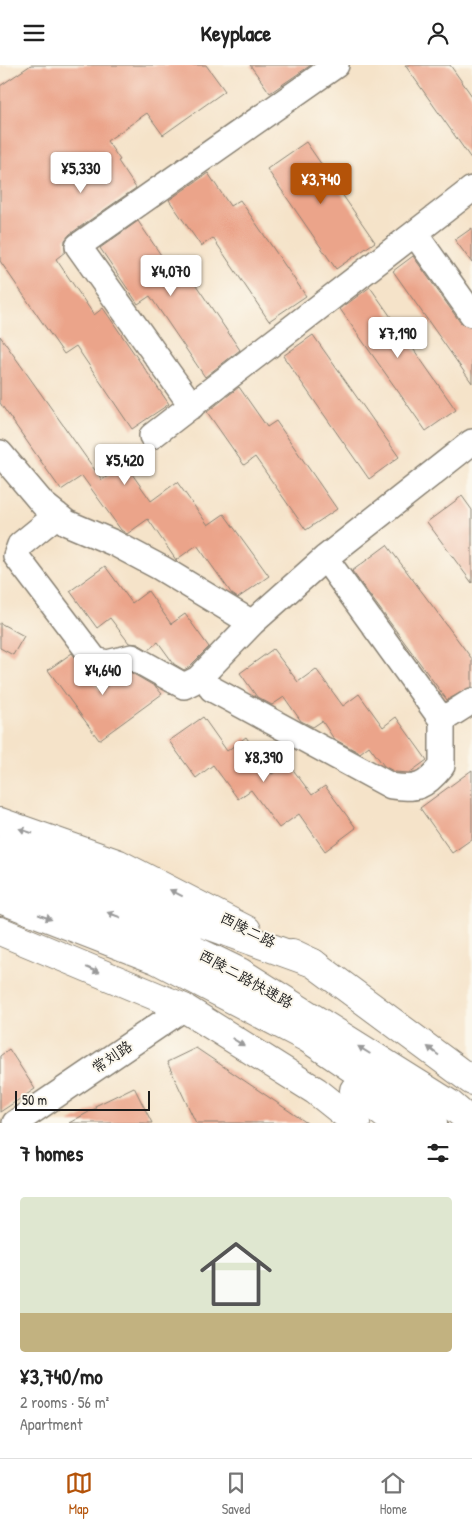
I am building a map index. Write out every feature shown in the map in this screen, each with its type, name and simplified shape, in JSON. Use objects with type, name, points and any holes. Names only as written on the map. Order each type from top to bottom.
[{"type":"main road","name":"西陵二路","points":[[0,822],[119,864],[313,963],[472,1081]]},
{"type":"main road","points":[[0,850],[313,963]]},
{"type":"main road","name":"西陵二路快速路","points":[[0,872],[149,928],[240,972],[438,1116]]},
{"type":"main road","name":"西陵二路快速路","points":[[0,899],[157,960],[307,1037],[438,1116],[472,1123]]},
{"type":"main road","points":[[0,931],[184,1008],[316,1091],[356,1123]]},
{"type":"main road","points":[[157,960],[294,1048],[377,1107],[396,1123]]},
{"type":"street","points":[[192,406],[78,246],[336,65]]},
{"type":"street","points":[[152,436],[472,189]]},
{"type":"street","points":[[415,234],[472,314]]},
{"type":"street","points":[[57,515],[20,545],[16,556],[95,661],[108,663],[132,657],[184,686],[198,679],[252,623],[325,558],[472,443]]},
{"type":"street","points":[[0,453],[43,504],[66,523],[114,543],[161,568],[252,623]]},
{"type":"street","points":[[212,689],[391,786],[412,789],[431,779],[442,766],[442,720],[325,558]]},
{"type":"street","points":[[442,720],[472,701]]},
{"type":"street","name":"常刘路","points":[[15,1123],[184,1008]]},
{"type":"building","points":[[31,65],[206,65],[225,91],[163,135],[147,113],[107,141],[136,188],[70,234],[65,240],[65,252],[56,259],[94,315],[103,308],[169,404],[132,429],[76,346],[64,354],[0,261],[0,86]]},
{"type":"building","points":[[250,65],[311,65],[270,93]]},
{"type":"building","points":[[405,65],[450,65],[472,96],[472,160]]},
{"type":"building","points":[[306,142],[375,242],[336,269],[267,169]]},
{"type":"building","points":[[208,173],[230,206],[240,200],[306,296],[269,321],[213,238],[201,246],[169,200]]},
{"type":"building","points":[[138,221],[167,264],[177,257],[240,350],[205,377],[150,296],[138,304],[100,248]]},
{"type":"building","points":[[472,228],[472,263],[455,240]]},
{"type":"building","points":[[413,256],[460,322],[472,328],[472,383],[393,271]]},
{"type":"building","points":[[370,287],[456,410],[426,431],[340,309]]},
{"type":"building","points":[[313,335],[399,457],[369,479],[283,356]]},
{"type":"building","points":[[0,336],[102,480],[125,464],[151,501],[177,482],[208,525],[224,514],[269,576],[238,598],[232,594],[197,545],[176,560],[148,519],[127,534],[121,530],[82,476],[61,490],[0,403]]},
{"type":"building","points":[[239,387],[267,427],[276,421],[337,509],[306,530],[255,457],[244,465],[207,412]]},
{"type":"building","points":[[462,496],[472,510],[472,583],[427,522]]},
{"type":"building","points":[[387,545],[472,659],[472,687],[447,700],[352,571]]},
{"type":"building","points":[[105,566],[132,603],[148,591],[171,624],[185,614],[209,647],[184,670],[174,664],[158,642],[148,650],[138,644],[129,643],[110,618],[97,628],[70,591]]},
{"type":"building","points":[[0,623],[24,636],[13,655],[0,648]]},
{"type":"building","points":[[273,649],[298,682],[316,669],[343,706],[359,694],[383,727],[396,717],[427,760],[409,773],[395,772],[384,766],[369,746],[360,753],[334,739],[322,721],[313,727],[301,721],[284,697],[272,705],[257,697],[240,673]]},
{"type":"building","points":[[72,653],[100,691],[124,674],[130,672],[156,687],[162,694],[99,740],[48,670]]},
{"type":"building","points":[[203,717],[227,751],[246,737],[272,774],[288,763],[312,795],[325,786],[356,828],[325,851],[299,814],[279,828],[251,790],[238,799],[213,765],[196,778],[169,741]]},
{"type":"building","points":[[472,770],[472,839],[452,853],[420,808]]},
{"type":"building","points":[[196,1048],[307,1123],[196,1123],[167,1062]]},
{"type":"building","points":[[9,1049],[35,1089],[0,1112],[0,1056]]},
{"type":"building","points":[[134,1087],[152,1123],[69,1123],[96,1108],[95,1106]]}]
